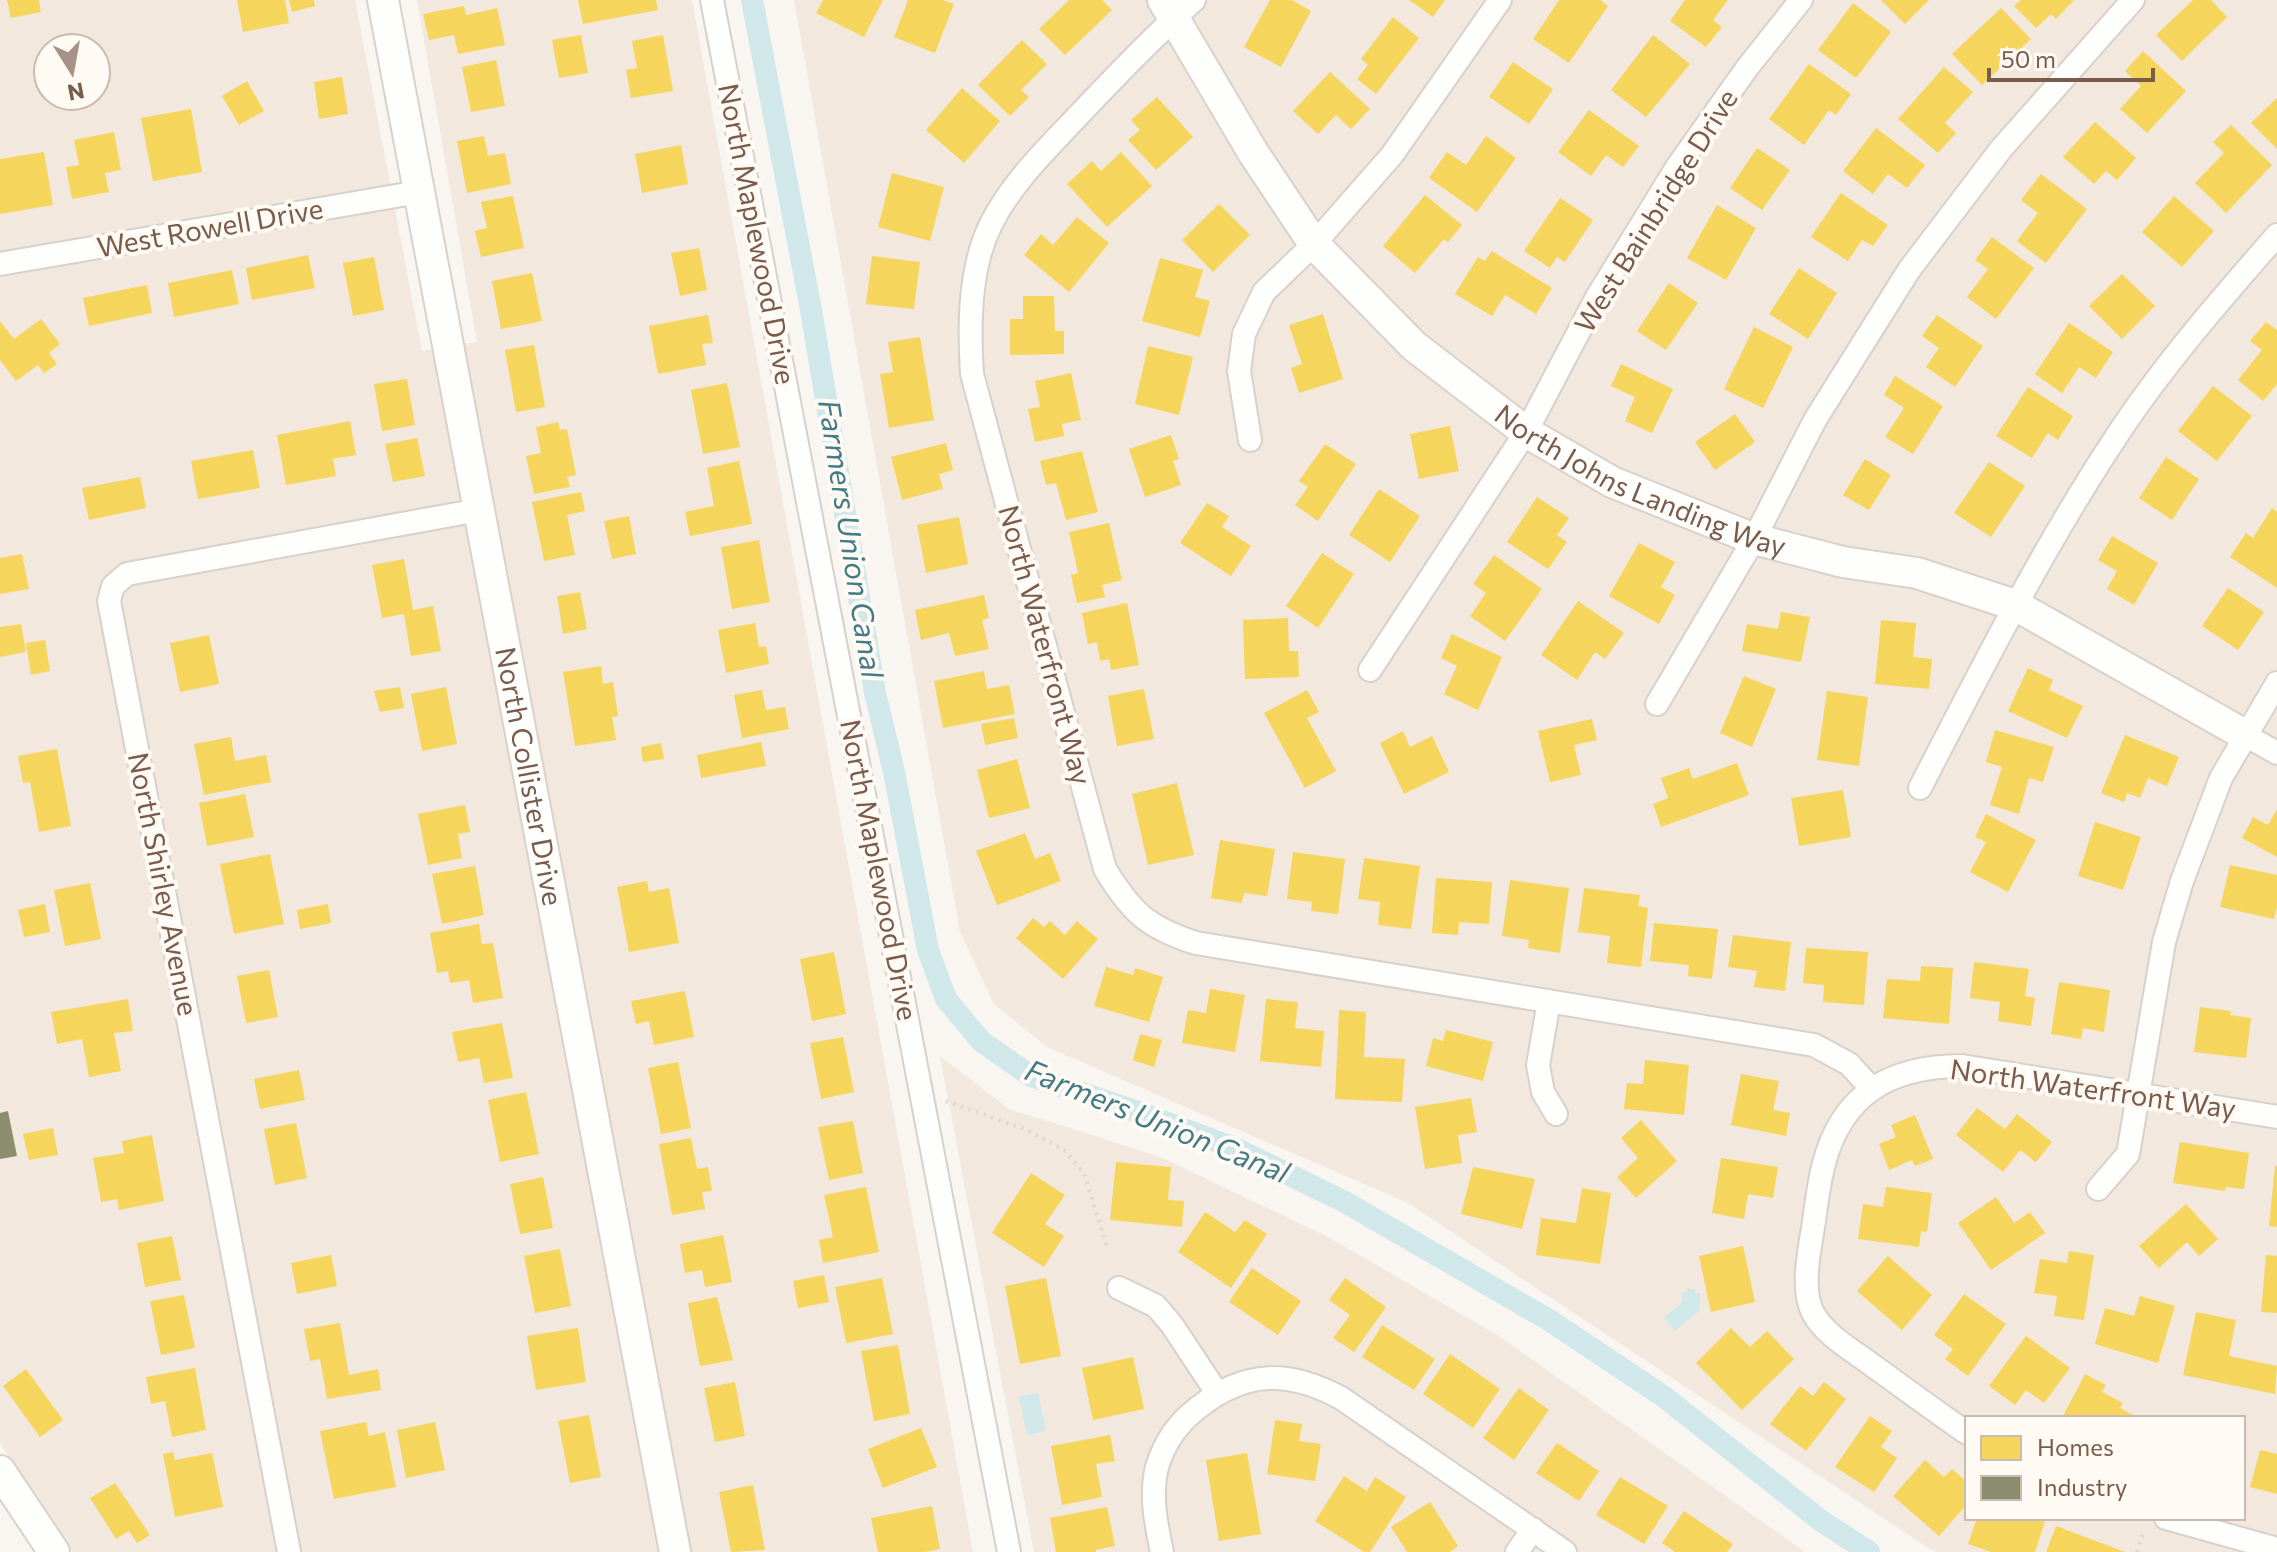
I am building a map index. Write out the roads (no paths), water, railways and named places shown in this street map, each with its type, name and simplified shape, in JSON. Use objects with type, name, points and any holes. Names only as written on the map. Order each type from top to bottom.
[{"type":"street","name":"North Collister Drive","points":[[383,0],[675,1552]]},
{"type":"street","name":"North Maplewood Drive","points":[[712,0],[1009,1552]]},
{"type":"street","points":[[1250,440],[1239,371],[1244,334],[1264,292],[1314,244],[1392,155],[1500,0]]},
{"type":"street","name":"West Bainbridge Drive","points":[[1370,670],[1526,432],[1597,297],[1677,167],[1747,68],[1801,0]]},
{"type":"street","points":[[1657,704],[1754,539],[1815,420],[1909,270],[2001,149],[2133,0]]},
{"type":"street","name":"North Johns Landing Way","points":[[1177,6],[1254,154],[1314,244],[1414,346],[1526,432],[1612,482],[1754,539],[1843,562],[1917,573],[2015,605],[2277,753]]},
{"type":"street","name":"North Waterfront Way","points":[[1177,6],[1145,45],[1022,175],[990,226],[973,281],[969,331],[972,374],[1105,869],[1136,912],[1164,932],[1196,943],[1814,1045],[1849,1064],[1872,1089],[1903,1073],[1930,1066],[1962,1066],[2277,1117]]},
{"type":"street","name":"West Rowell Drive","points":[[0,264],[419,192]]},
{"type":"street","points":[[1920,788],[2015,605],[2119,433],[2210,312],[2277,235]]},
{"type":"street","name":"North Shirley Avenue","points":[[289,1552],[109,601],[113,586],[127,574],[479,510]]},
{"type":"street","points":[[2098,1189],[2128,1154],[2164,942],[2182,881],[2221,778],[2277,683]]},
{"type":"street","points":[[1549,1001],[1538,1065],[1543,1092],[1556,1114]]},
{"type":"street","points":[[1872,1089],[1850,1108],[1836,1131],[1823,1167],[1806,1272],[1812,1311],[1829,1333],[1965,1432]]},
{"type":"street","points":[[1119,1288],[1156,1306],[1217,1393]]},
{"type":"street","points":[[1162,1552],[1153,1493],[1157,1468],[1179,1422],[1217,1393],[1243,1381],[1269,1377],[1294,1379],[1319,1386],[1341,1398],[1565,1552]]},
{"type":"street","points":[[0,1471],[54,1552]]},
{"type":"street","points":[[2173,1520],[2277,1549]]},
{"type":"street","points":[[1517,1552],[1533,1529]]},
{"type":"water","points":[[1687,1288],[1700,1293],[1699,1311],[1675,1331],[1664,1318],[1682,1302],[1682,1292],[1687,1292]]},
{"type":"water","points":[[1038,1393],[1046,1431],[1027,1435],[1019,1397]]},
{"type":"waterway","name":"Farmers Union Canal","points":[[752,0],[811,310],[875,693],[894,772],[928,950],[946,999],[982,1042],[1031,1076],[1237,1149],[1345,1202],[1549,1320],[1663,1396],[1820,1520],[1869,1552]]}]
